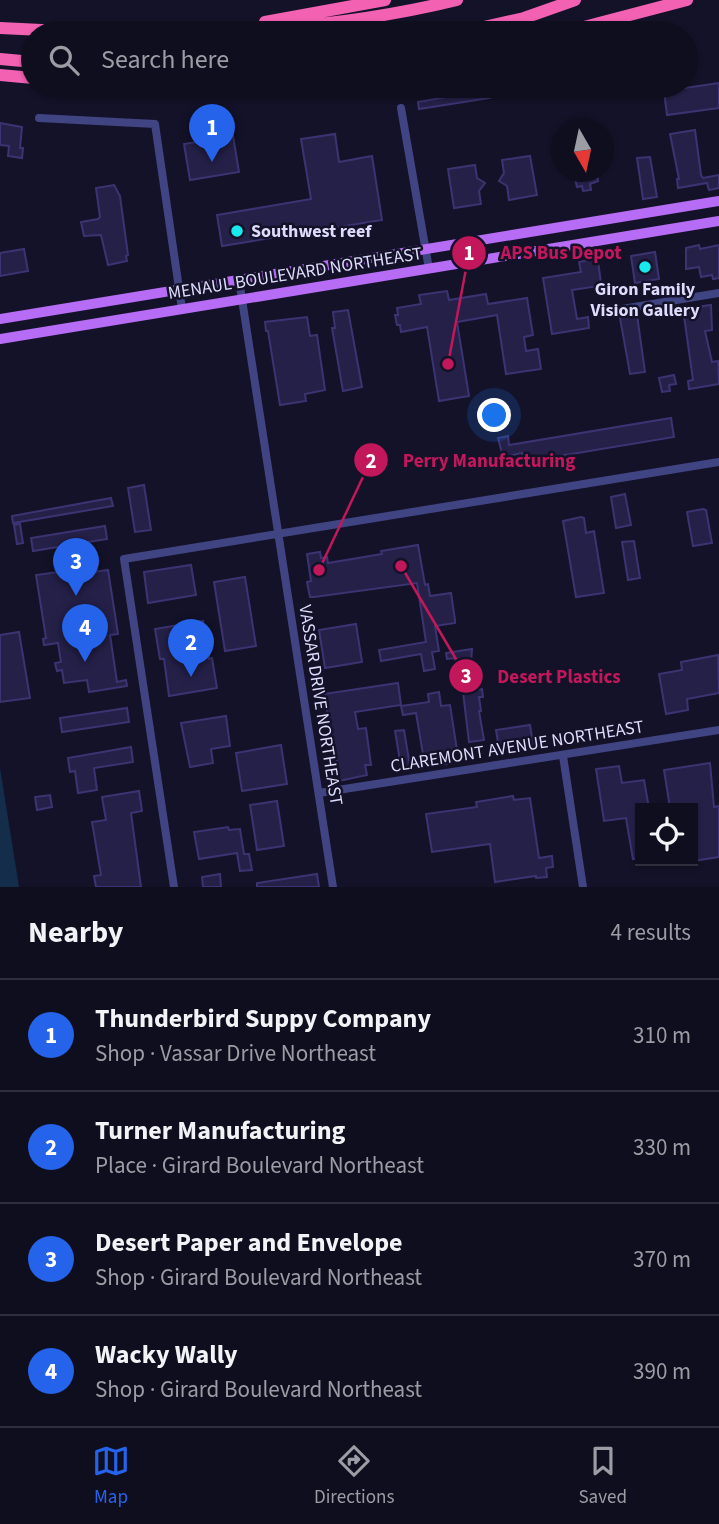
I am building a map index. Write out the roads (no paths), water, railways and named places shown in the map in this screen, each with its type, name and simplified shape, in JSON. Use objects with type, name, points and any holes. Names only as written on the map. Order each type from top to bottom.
[{"type":"highway","points":[[276,21],[385,0]]},
{"type":"highway","points":[[350,21],[457,0]]},
{"type":"highway","points":[[511,21],[575,0]]},
{"type":"highway","points":[[607,21],[687,0]]},
{"type":"highway","points":[[0,28],[21,29]]},
{"type":"highway","points":[[0,59],[21,61]]},
{"type":"highway","points":[[0,75],[21,77]]},
{"type":"main road","name":"MENAUL BOULEVARD NORTHEAST","points":[[0,319],[719,201]]},
{"type":"main road","name":"MENAUL BOULEVARD NORTHEAST","points":[[0,339],[719,221]]},
{"type":"street","points":[[401,108],[429,269]]},
{"type":"street","points":[[39,118],[155,124],[182,309]]},
{"type":"street","name":"VASSAR DRIVE NORTHEAST","points":[[239,280],[333,887]]},
{"type":"street","points":[[598,313],[719,293]]},
{"type":"street","points":[[174,887],[124,559],[719,462]]},
{"type":"street","name":"CLAREMONT AVENUE NORTHEAST","points":[[319,793],[719,730]]},
{"type":"street","points":[[563,756],[583,887]]},
{"type":"water","points":[[0,768],[19,887],[0,887]]},
{"type":"place","name":"Thunderbird Suppy Company","points":[[212,162]]},
{"type":"place","name":"Southwest reef","points":[[237,231]]},
{"type":"place","name":"Giron Family Vision Gallery","points":[[645,267]]},
{"type":"place","name":"APS Bus Depot","points":[[448,364]]},
{"type":"place","name":"Desert Plastics","points":[[401,566]]},
{"type":"place","name":"Perry Manufacturing","points":[[319,570]]},
{"type":"place","name":"Desert Paper and Envelope","points":[[76,596]]},
{"type":"place","name":"Wacky Wally","points":[[85,662]]},
{"type":"place","name":"Turner Manufacturing","points":[[191,677]]}]
